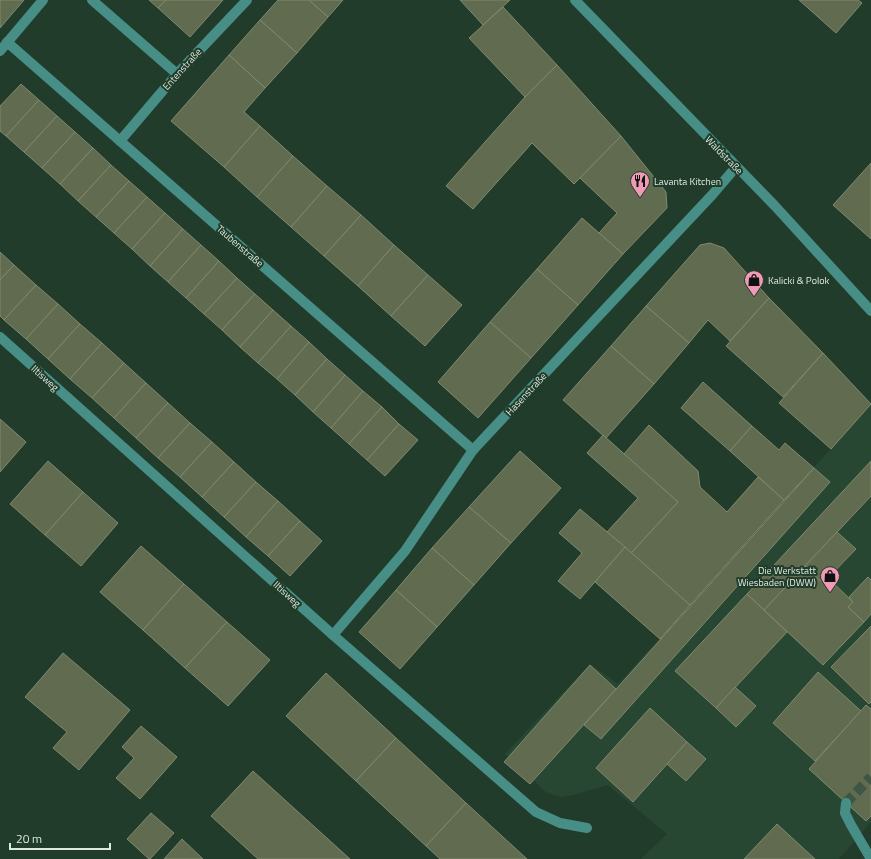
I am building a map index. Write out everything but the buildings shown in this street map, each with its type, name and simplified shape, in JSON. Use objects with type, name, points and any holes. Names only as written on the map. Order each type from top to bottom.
[{"type":"street","points":[[0,51],[43,0]]},
{"type":"street","points":[[92,0],[177,74]]},
{"type":"street","name":"Entenstraße","points":[[120,141],[177,74],[247,0]]},
{"type":"street","name":"Waldstraße","points":[[575,0],[775,206],[871,312]]},
{"type":"street","name":"Taubenstraße","points":[[8,42],[473,450]]},
{"type":"street","name":"Hasenstraße","points":[[333,635],[405,551],[473,450],[712,195],[736,167]]},
{"type":"street","name":"Iltisweg","points":[[0,338],[333,635],[536,812],[560,823],[587,828]]},
{"type":"street","points":[[846,803],[845,813],[871,859]]},
{"type":"shaded area","points":[[871,404],[871,822],[839,859],[641,859],[667,834],[608,785],[561,797],[547,793],[505,754],[590,664],[618,684]]},
{"type":"tunnel","points":[[846,803],[871,777]]},
{"type":"place","name":"Lavanta Kitchen","points":[[640,198]]},
{"type":"place","name":"Kalicki & Polok","points":[[754,297]]},
{"type":"place","name":"Die Werkstatt Wiesbaden (DWW)","points":[[830,593]]}]
